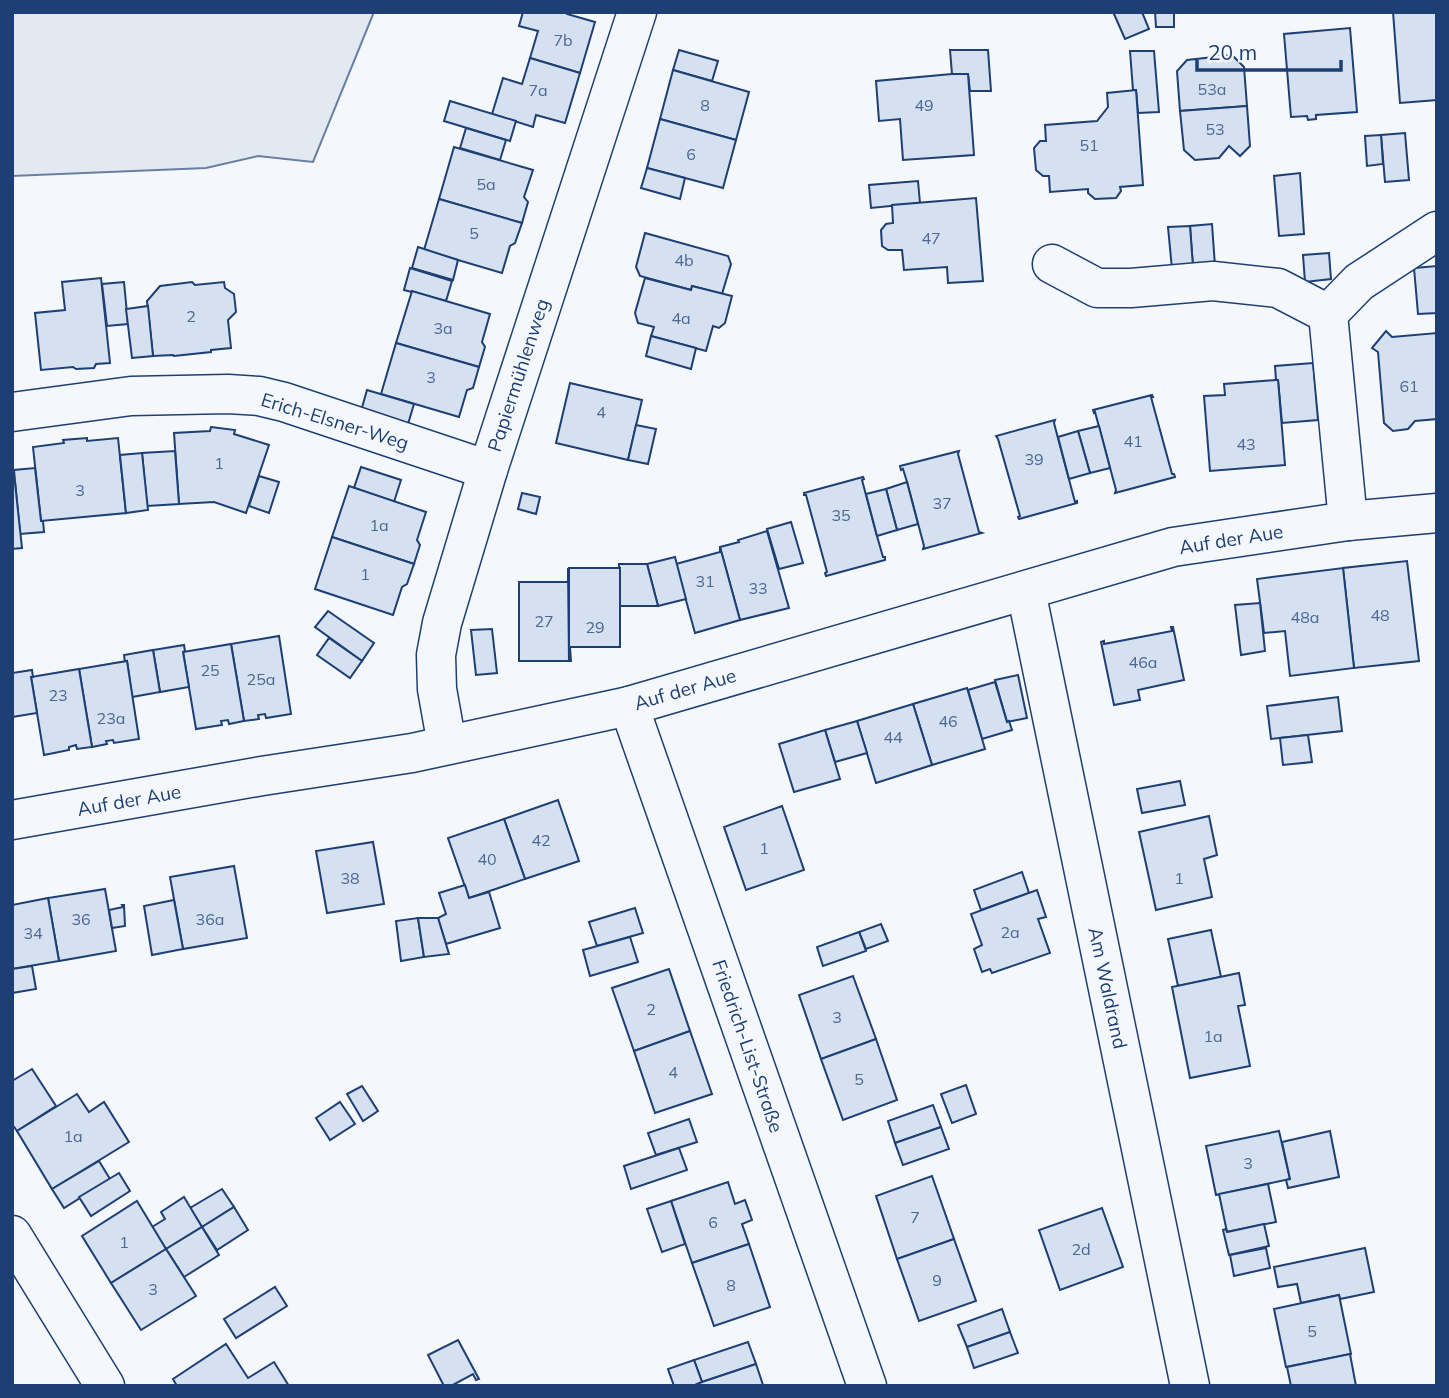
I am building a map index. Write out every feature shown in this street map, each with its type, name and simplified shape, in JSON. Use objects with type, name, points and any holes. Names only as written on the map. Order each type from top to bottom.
[{"type":"street","name":"Papiermühlenweg","points":[[447,745],[437,689],[436,654],[442,624],[488,470],[637,12]]},
{"type":"street","points":[[1348,522],[1328,314],[1359,282],[1437,232]]},
{"type":"street","points":[[1052,264],[1097,288],[1213,281],[1278,288],[1328,314]]},
{"type":"street","name":"Erich-Elsner-Weg","points":[[12,412],[131,396],[259,396],[488,470]]},
{"type":"street","name":"Auf der Aue","points":[[12,820],[412,752],[629,706],[1173,547],[1348,522],[1437,513]]},
{"type":"street","name":"Am Waldrand","points":[[1026,591],[1190,1386]]},
{"type":"street","name":"Friedrich-List-Straße","points":[[629,706],[867,1386]]},
{"type":"street","points":[[12,1235],[105,1386]]},
{"type":"shaded area","points":[[12,12],[374,12],[313,162],[258,156],[206,168],[12,176]]},
{"type":"building","points":[[523,12],[567,12],[595,22],[580,73],[530,58],[538,31],[519,26]]},
{"type":"building","points":[[1142,12],[1149,29],[1125,39],[1114,14]]},
{"type":"building","points":[[1155,12],[1174,12],[1174,27],[1156,27]]},
{"type":"building","points":[[1393,12],[1437,12],[1437,100],[1400,103]]},
{"type":"building","points":[[1350,28],[1357,112],[1316,115],[1316,119],[1308,120],[1307,116],[1291,117],[1284,34]]},
{"type":"building","points":[[679,50],[718,61],[712,81],[673,70]]},
{"type":"building","points":[[950,50],[988,50],[991,91],[970,91],[968,74],[952,74]]},
{"type":"building","points":[[1130,51],[1154,51],[1159,112],[1138,113]]},
{"type":"building","points":[[1232,55],[1244,67],[1247,106],[1180,111],[1177,71],[1187,60]]},
{"type":"building","points":[[530,58],[580,73],[565,123],[536,115],[533,127],[492,114],[503,78],[522,84]]},
{"type":"building","points":[[673,70],[749,92],[736,140],[660,119]]},
{"type":"building","points":[[968,74],[974,155],[903,160],[900,119],[879,121],[876,81]]},
{"type":"building","points":[[1136,90],[1143,185],[1120,187],[1121,191],[1116,198],[1095,199],[1088,193],[1088,189],[1050,192],[1049,176],[1043,176],[1036,170],[1034,148],[1040,141],[1046,141],[1045,125],[1097,121],[1108,107],[1107,93]]},
{"type":"building","points":[[450,101],[516,121],[510,141],[444,121]]},
{"type":"building","points":[[1247,106],[1250,146],[1240,156],[1229,146],[1219,158],[1195,160],[1184,150],[1180,111]]},
{"type":"building","points":[[660,119],[736,140],[723,188],[647,168]]},
{"type":"building","points":[[466,128],[506,140],[500,160],[460,148]]},
{"type":"building","points":[[1405,133],[1409,180],[1385,182],[1381,135]]},
{"type":"building","points":[[1381,135],[1383,164],[1367,166],[1365,136]]},
{"type":"building","points":[[454,147],[533,170],[524,197],[528,202],[522,223],[439,199]]},
{"type":"building","points":[[647,168],[685,178],[680,199],[641,188]]},
{"type":"building","points":[[1300,173],[1304,234],[1279,236],[1274,176]]},
{"type":"building","points":[[918,181],[920,203],[871,208],[869,185]]},
{"type":"building","points":[[976,198],[983,281],[948,283],[947,267],[904,270],[902,250],[888,250],[882,246],[881,230],[886,224],[893,223],[892,205]]},
{"type":"building","points":[[439,199],[522,223],[515,243],[510,246],[502,273],[424,250]]},
{"type":"building","points":[[1212,224],[1215,266],[1193,267],[1190,226]]},
{"type":"building","points":[[1190,226],[1193,267],[1172,269],[1168,227]]},
{"type":"building","points":[[645,233],[728,256],[731,264],[722,294],[692,286],[691,290],[640,276],[636,267]]},
{"type":"building","points":[[418,247],[458,260],[453,280],[412,268]]},
{"type":"building","points":[[1329,253],[1331,279],[1305,282],[1303,255]]},
{"type":"building","points":[[1437,266],[1437,313],[1418,314],[1414,268]]},
{"type":"building","points":[[410,268],[452,281],[446,301],[404,290]]},
{"type":"building","points":[[101,278],[110,363],[96,364],[94,368],[41,370],[35,313],[65,310],[62,282]]},
{"type":"building","points":[[645,278],[691,290],[692,286],[732,296],[725,323],[719,328],[713,326],[706,351],[651,336],[654,327],[638,323],[635,313]]},
{"type":"building","points":[[124,282],[128,324],[107,326],[102,284]]},
{"type":"building","points":[[192,282],[195,285],[224,282],[225,288],[234,294],[236,312],[228,320],[231,348],[174,356],[153,356],[147,301],[160,286]]},
{"type":"building","points":[[412,291],[490,314],[482,342],[485,347],[479,367],[396,343]]},
{"type":"building","points":[[148,306],[153,356],[132,358],[126,309]]},
{"type":"building","points":[[1386,331],[1392,337],[1437,333],[1437,419],[1415,421],[1408,429],[1393,431],[1384,423],[1378,352],[1372,348]]},
{"type":"building","points":[[651,336],[696,348],[691,369],[646,356]]},
{"type":"building","points":[[396,343],[479,367],[473,388],[467,390],[459,417],[381,394]]},
{"type":"building","points":[[1313,363],[1318,420],[1282,423],[1275,366]]},
{"type":"building","points":[[1278,380],[1285,465],[1210,471],[1204,396],[1225,395],[1224,384]]},
{"type":"building","points":[[570,383],[642,400],[628,460],[556,443]]},
{"type":"building","points":[[367,390],[414,404],[408,424],[361,411]]},
{"type":"building","points":[[1152,395],[1175,477],[1115,493],[1093,410]]},
{"type":"building","points":[[1055,420],[1077,503],[1019,519],[996,436]]},
{"type":"building","points":[[636,425],[656,429],[648,464],[628,460]]},
{"type":"building","points":[[1099,426],[1110,468],[1090,473],[1078,431]]},
{"type":"building","points":[[211,427],[235,430],[234,434],[269,445],[246,513],[214,502],[179,504],[174,433],[210,431]]},
{"type":"building","points":[[1078,431],[1090,473],[1069,479],[1058,437]]},
{"type":"building","points":[[87,438],[87,441],[118,438],[126,513],[41,521],[33,447]]},
{"type":"building","points":[[175,451],[179,504],[147,506],[142,453]]},
{"type":"building","points":[[959,451],[979,532],[982,533],[923,549],[907,482],[900,466]]},
{"type":"building","points":[[142,453],[148,510],[126,513],[120,455]]},
{"type":"building","points":[[361,467],[401,480],[394,502],[354,488]]},
{"type":"building","points":[[35,468],[44,532],[20,534],[14,470]]},
{"type":"building","points":[[259,476],[279,482],[269,513],[249,506]]},
{"type":"building","points":[[863,477],[885,560],[826,576],[804,493]]},
{"type":"building","points":[[907,482],[918,524],[897,530],[886,489]]},
{"type":"building","points":[[12,483],[15,483],[22,548],[12,549]]},
{"type":"building","points":[[349,486],[426,512],[417,540],[420,545],[414,564],[332,537]]},
{"type":"building","points":[[886,489],[897,530],[877,536],[866,494]]},
{"type":"building","points":[[522,493],[540,497],[536,514],[518,509]]},
{"type":"building","points":[[791,522],[803,563],[779,569],[767,529]]},
{"type":"building","points":[[767,531],[789,608],[740,620],[720,547]]},
{"type":"building","points":[[332,537],[414,564],[407,584],[402,587],[393,615],[315,589]]},
{"type":"building","points":[[720,547],[740,620],[695,633],[676,564],[720,552]]},
{"type":"building","points":[[675,557],[686,599],[658,606],[647,564]]},
{"type":"building","points":[[1407,561],[1419,661],[1354,668],[1343,568]]},
{"type":"building","points":[[619,564],[647,564],[658,606],[620,606]]},
{"type":"building","points":[[568,568],[569,661],[519,661],[519,582],[568,582]]},
{"type":"building","points":[[569,568],[620,568],[620,647],[570,647],[569,661]]},
{"type":"building","points":[[1343,568],[1354,668],[1290,676],[1285,631],[1264,633],[1257,579]]},
{"type":"building","points":[[1260,603],[1265,651],[1241,655],[1235,605]]},
{"type":"building","points":[[328,611],[374,643],[362,661],[315,627]]},
{"type":"building","points":[[1173,627],[1184,680],[1138,690],[1140,700],[1114,705],[1101,642],[1104,641],[1104,644],[1172,631]]},
{"type":"building","points":[[492,629],[497,673],[476,675],[471,630]]},
{"type":"building","points":[[279,636],[291,714],[266,718],[265,714],[258,715],[259,719],[244,721],[231,644]]},
{"type":"building","points":[[329,638],[362,661],[350,678],[317,655]]},
{"type":"building","points":[[231,644],[244,721],[229,724],[228,720],[221,721],[222,725],[196,729],[183,652]]},
{"type":"building","points":[[184,645],[189,687],[160,692],[153,650]]},
{"type":"building","points":[[153,650],[160,692],[132,697],[124,655]]},
{"type":"building","points":[[127,661],[139,739],[114,743],[113,740],[106,741],[107,744],[92,747],[79,669]]},
{"type":"building","points":[[79,669],[92,747],[77,749],[76,745],[69,747],[69,750],[44,755],[31,677]]},
{"type":"building","points":[[32,670],[37,713],[12,717],[12,673]]},
{"type":"building","points":[[1018,675],[1027,718],[1007,722],[995,680]]},
{"type":"building","points":[[995,682],[1012,730],[982,739],[968,690]]},
{"type":"building","points":[[967,688],[985,749],[932,765],[913,704]]},
{"type":"building","points":[[1338,697],[1342,731],[1271,739],[1267,706]]},
{"type":"building","points":[[913,704],[932,765],[876,783],[857,721]]},
{"type":"building","points":[[857,721],[867,753],[835,762],[825,730]]},
{"type":"building","points":[[825,730],[840,779],[794,792],[779,744]]},
{"type":"building","points":[[1308,735],[1312,762],[1283,765],[1280,738]]},
{"type":"building","points":[[1180,781],[1185,805],[1142,813],[1137,789]]},
{"type":"building","points":[[558,800],[579,861],[525,879],[504,819]]},
{"type":"building","points":[[782,806],[804,870],[746,890],[724,827]]},
{"type":"building","points":[[1209,816],[1217,855],[1204,859],[1212,897],[1156,910],[1139,832]]},
{"type":"building","points":[[504,819],[525,879],[469,898],[448,838]]},
{"type":"building","points":[[373,842],[384,904],[327,913],[316,851]]},
{"type":"building","points":[[234,866],[247,938],[183,949],[170,877]]},
{"type":"building","points":[[1022,872],[1029,893],[981,910],[974,890]]},
{"type":"building","points":[[465,885],[469,898],[489,892],[500,928],[446,944],[438,918],[446,914],[439,893]]},
{"type":"building","points":[[105,889],[116,951],[59,961],[48,898]]},
{"type":"building","points":[[1037,890],[1046,917],[1038,919],[1050,953],[992,973],[990,969],[982,972],[974,949],[982,945],[971,914]]},
{"type":"building","points":[[48,898],[59,961],[12,969],[12,905]]},
{"type":"building","points":[[174,900],[183,949],[152,955],[144,906]]},
{"type":"building","points":[[124,905],[125,926],[112,928],[109,910],[123,907]]},
{"type":"building","points":[[635,908],[643,933],[597,946],[589,922]]},
{"type":"building","points":[[418,918],[424,957],[401,961],[396,921]]},
{"type":"building","points":[[418,918],[438,918],[449,954],[424,957]]},
{"type":"building","points":[[881,924],[888,941],[866,949],[859,932]]},
{"type":"building","points":[[1211,930],[1221,977],[1178,986],[1168,939]]},
{"type":"building","points":[[859,932],[866,951],[823,966],[817,947]]},
{"type":"building","points":[[630,937],[638,962],[590,976],[583,950]]},
{"type":"building","points":[[32,966],[36,989],[12,993],[12,969]]},
{"type":"building","points":[[669,969],[690,1031],[634,1051],[612,988]]},
{"type":"building","points":[[1239,973],[1245,1005],[1238,1006],[1250,1066],[1190,1078],[1172,987]]},
{"type":"building","points":[[853,976],[876,1039],[821,1059],[799,995]]},
{"type":"building","points":[[690,1031],[712,1094],[655,1113],[634,1051]]},
{"type":"building","points":[[876,1039],[897,1100],[843,1120],[821,1059]]},
{"type":"building","points":[[32,1069],[56,1106],[17,1131],[12,1124],[12,1081]]},
{"type":"building","points":[[966,1085],[976,1114],[952,1123],[941,1094]]},
{"type":"building","points":[[362,1086],[378,1111],[363,1121],[347,1094]]},
{"type":"building","points":[[77,1094],[89,1112],[104,1102],[129,1142],[52,1189],[17,1131]]},
{"type":"building","points":[[340,1102],[355,1124],[330,1140],[316,1118]]},
{"type":"building","points":[[933,1105],[941,1127],[895,1143],[888,1121]]},
{"type":"building","points":[[689,1119],[697,1142],[656,1155],[648,1133]]},
{"type":"building","points":[[941,1127],[949,1149],[903,1165],[895,1143]]},
{"type":"building","points":[[1279,1131],[1290,1179],[1216,1195],[1206,1146]]},
{"type":"building","points":[[1330,1131],[1339,1177],[1288,1188],[1286,1180],[1290,1179],[1282,1142]]},
{"type":"building","points":[[679,1148],[687,1170],[631,1189],[624,1166]]},
{"type":"building","points":[[99,1161],[110,1179],[64,1208],[52,1189]]},
{"type":"building","points":[[119,1173],[130,1191],[91,1216],[79,1197]]},
{"type":"building","points":[[932,1176],[954,1239],[897,1259],[876,1196]]},
{"type":"building","points":[[728,1182],[735,1204],[745,1200],[752,1220],[742,1224],[749,1244],[692,1263],[671,1201]]},
{"type":"building","points":[[1268,1184],[1276,1222],[1227,1232],[1219,1194]]},
{"type":"building","points":[[222,1189],[234,1207],[202,1227],[190,1208]]},
{"type":"building","points":[[184,1197],[202,1227],[166,1249],[152,1227],[165,1219],[161,1212]]},
{"type":"building","points":[[137,1201],[166,1249],[111,1283],[82,1236]]},
{"type":"building","points":[[671,1201],[685,1244],[662,1252],[647,1209]]},
{"type":"building","points":[[234,1207],[248,1230],[217,1250],[202,1227]]},
{"type":"building","points":[[1102,1208],[1123,1267],[1060,1290],[1039,1230]]},
{"type":"building","points":[[1264,1224],[1269,1246],[1229,1255],[1223,1230],[1226,1229],[1227,1232]]},
{"type":"building","points":[[202,1227],[219,1255],[184,1277],[166,1249]]},
{"type":"building","points":[[954,1239],[976,1301],[919,1321],[897,1259]]},
{"type":"building","points":[[749,1244],[770,1307],[714,1326],[692,1263]]},
{"type":"building","points":[[1266,1248],[1270,1268],[1234,1276],[1230,1255]]},
{"type":"building","points":[[1365,1248],[1374,1292],[1340,1299],[1339,1295],[1301,1303],[1297,1284],[1278,1287],[1274,1267]]},
{"type":"building","points":[[166,1249],[196,1296],[141,1330],[111,1283]]},
{"type":"building","points":[[275,1287],[287,1306],[236,1338],[224,1319]]},
{"type":"building","points":[[1339,1295],[1351,1354],[1286,1367],[1274,1309]]},
{"type":"building","points":[[1002,1309],[1010,1332],[967,1347],[958,1325]]},
{"type":"building","points":[[1010,1332],[1018,1353],[974,1368],[967,1347]]},
{"type":"building","points":[[458,1340],[479,1379],[476,1380],[473,1374],[451,1386],[444,1386],[428,1355]]},
{"type":"building","points":[[748,1342],[756,1364],[702,1382],[694,1360]]},
{"type":"building","points":[[226,1344],[248,1378],[274,1362],[289,1386],[177,1386],[173,1379]]},
{"type":"building","points":[[1350,1354],[1356,1386],[1291,1386],[1287,1367]]},
{"type":"building","points":[[694,1360],[702,1382],[693,1386],[674,1386],[668,1369]]},
{"type":"building","points":[[756,1364],[763,1385],[693,1386],[702,1382]]}]
